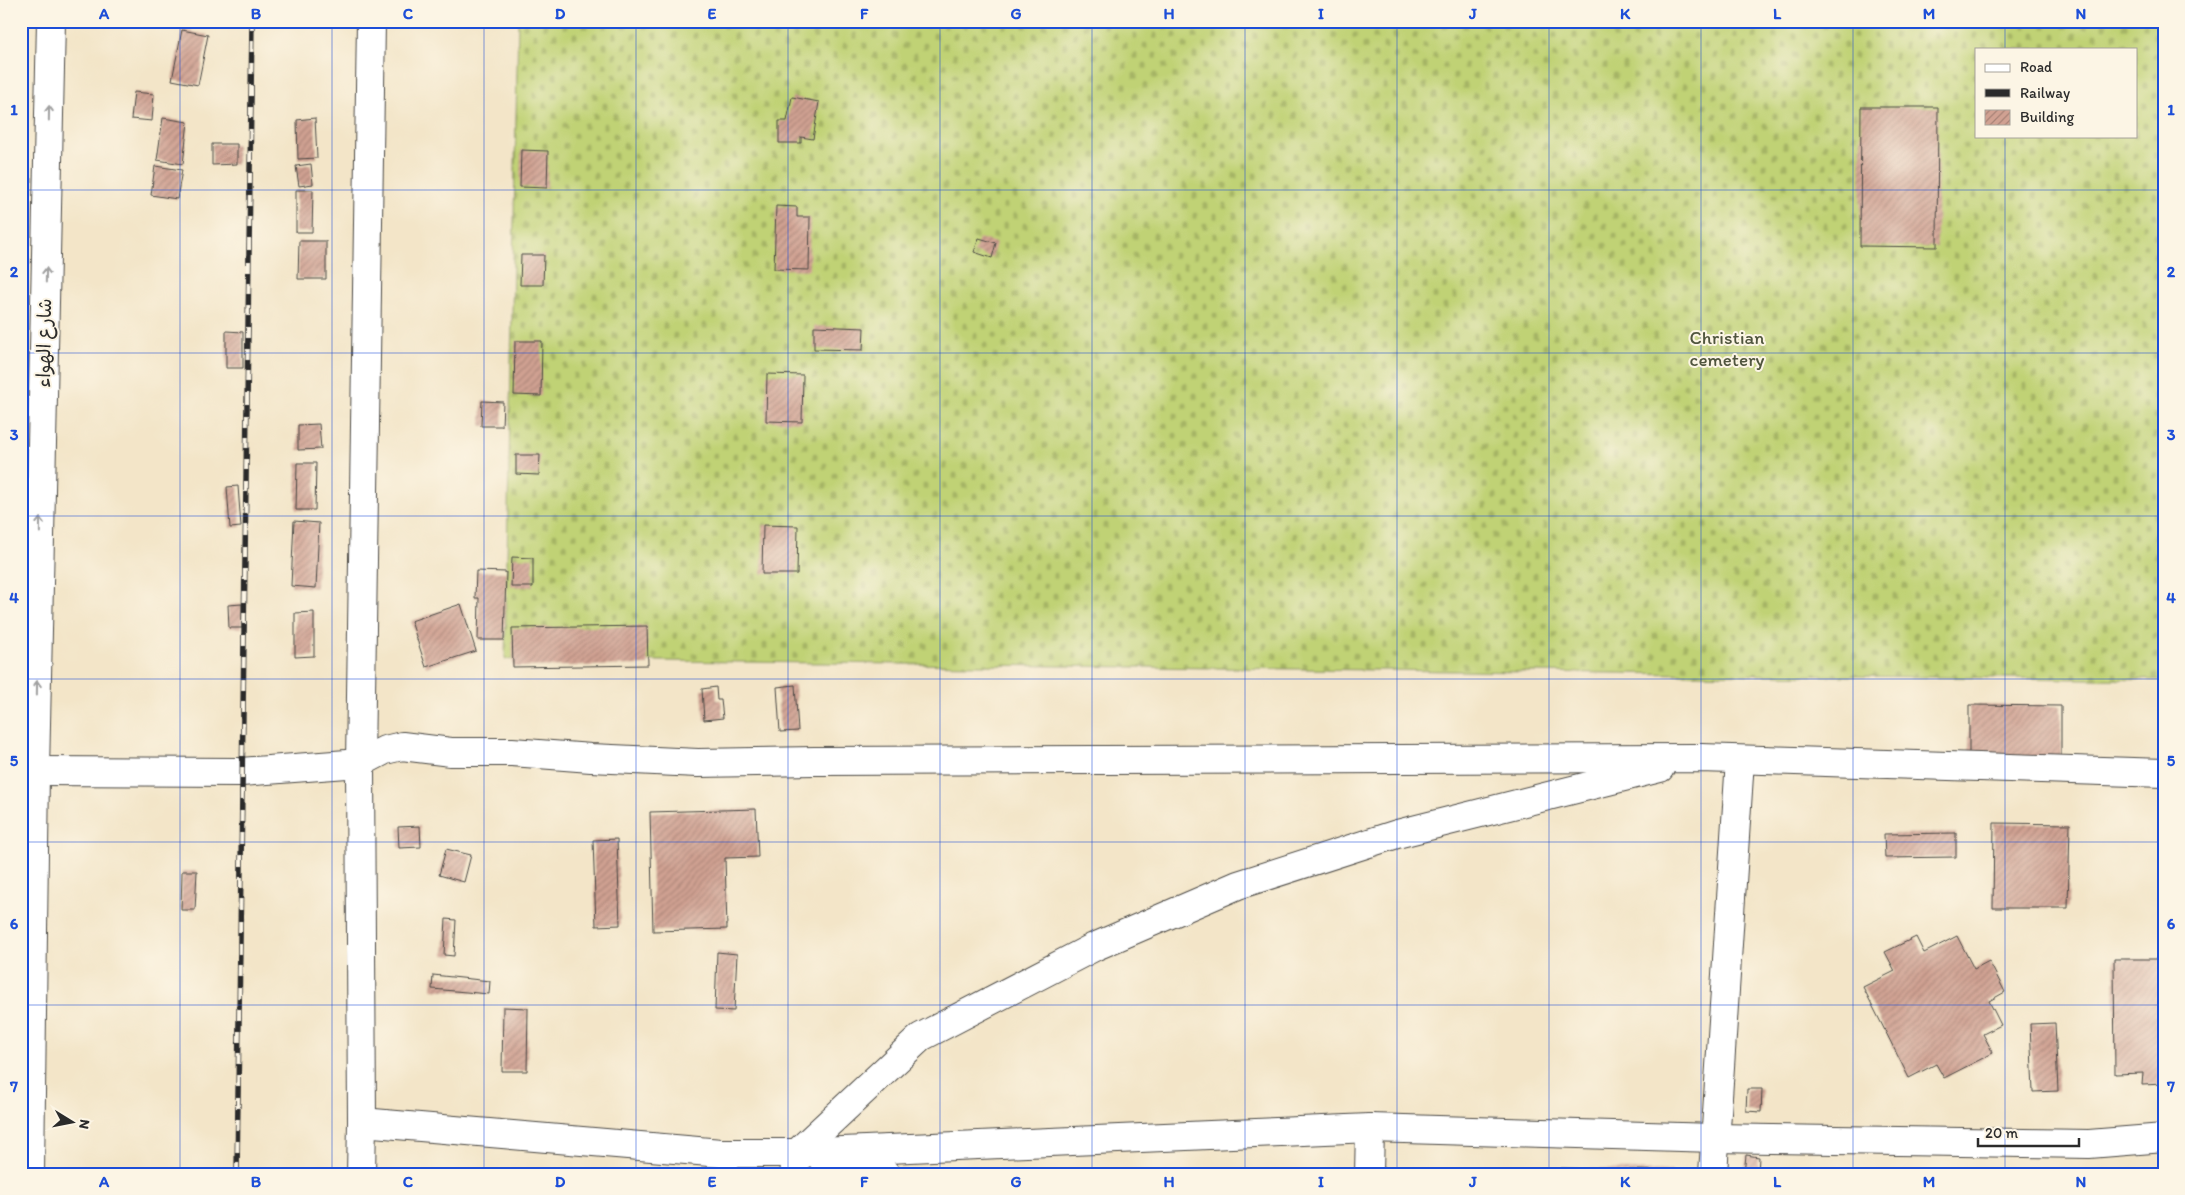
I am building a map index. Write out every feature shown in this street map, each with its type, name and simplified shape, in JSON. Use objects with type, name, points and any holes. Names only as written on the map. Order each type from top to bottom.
[{"type":"main road","name":"شارع الهواء","points":[[30,1174],[35,771],[51,21]]},
{"type":"main road","points":[[361,1174],[360,763],[371,21]]},
{"type":"main road","points":[[35,771],[211,773],[360,763],[385,750],[402,746],[451,752],[512,752],[698,763],[1701,758],[2164,773]]},
{"type":"main road","points":[[796,1163],[921,1036],[1094,947],[1238,885],[1397,834],[1701,758]]},
{"type":"main road","points":[[1713,1174],[1740,760]]},
{"type":"main road","points":[[362,1122],[721,1153],[796,1163],[854,1168],[886,1174]]},
{"type":"main road","points":[[796,1163],[1370,1128],[1715,1138],[2089,1144],[2164,1138]]},
{"type":"main road","points":[[1369,1174],[1370,1128]]},
{"type":"green space","name":"Christian cemetery","points":[[518,21],[2164,21],[2164,680],[505,659]]},
{"type":"building","points":[[182,30],[208,35],[198,85],[172,80]]},
{"type":"building","points":[[134,92],[154,94],[152,121],[131,119]]},
{"type":"building","points":[[792,97],[819,102],[813,139],[801,137],[801,143],[779,143],[779,121],[787,121]]},
{"type":"building","points":[[1861,107],[1938,107],[1937,247],[1860,246]]},
{"type":"building","points":[[163,118],[188,122],[183,164],[157,160]]},
{"type":"building","points":[[315,118],[317,158],[298,159],[297,120]]},
{"type":"building","points":[[212,144],[237,144],[237,164],[212,165]]},
{"type":"building","points":[[521,150],[548,151],[547,188],[520,187]]},
{"type":"building","points":[[311,164],[313,184],[299,186],[296,166]]},
{"type":"building","points":[[155,166],[182,170],[177,199],[151,195]]},
{"type":"building","points":[[296,190],[313,190],[312,232],[296,232]]},
{"type":"building","points":[[776,206],[797,207],[797,217],[810,217],[809,270],[774,269]]},
{"type":"building","points":[[979,238],[996,243],[992,258],[974,252]]},
{"type":"building","points":[[299,241],[326,241],[326,279],[298,279]]},
{"type":"building","points":[[521,255],[544,255],[543,285],[520,285]]},
{"type":"building","points":[[814,326],[864,328],[863,350],[814,349]]},
{"type":"building","points":[[226,331],[243,332],[243,368],[226,368]]},
{"type":"building","points":[[515,341],[542,341],[541,396],[514,395]]},
{"type":"building","points":[[767,374],[803,375],[802,422],[766,421]]},
{"type":"building","points":[[482,401],[503,402],[502,426],[481,426]]},
{"type":"building","points":[[319,424],[321,449],[298,450],[298,425]]},
{"type":"building","points":[[516,455],[540,455],[539,475],[516,474]]},
{"type":"building","points":[[297,463],[316,463],[315,510],[296,510]]},
{"type":"building","points":[[238,486],[241,527],[230,528],[227,487]]},
{"type":"building","points":[[294,521],[319,523],[316,588],[291,586]]},
{"type":"building","points":[[763,525],[798,526],[797,574],[762,574]]},
{"type":"building","points":[[512,557],[533,558],[533,587],[511,587]]},
{"type":"building","points":[[476,571],[506,572],[504,640],[478,640],[479,598],[475,598]]},
{"type":"building","points":[[242,604],[242,628],[229,628],[228,605]]},
{"type":"building","points":[[461,604],[476,651],[426,667],[411,621]]},
{"type":"building","points":[[314,612],[314,656],[295,657],[295,613]]},
{"type":"building","points":[[647,626],[648,665],[513,667],[512,628]]},
{"type":"building","points":[[795,685],[798,731],[780,732],[777,687]]},
{"type":"building","points":[[716,687],[717,700],[721,700],[723,718],[704,720],[702,689]]},
{"type":"building","points":[[1969,705],[2061,706],[2061,758],[1969,758]]},
{"type":"building","points":[[756,809],[758,857],[725,858],[727,929],[653,931],[650,812]]},
{"type":"building","points":[[1994,823],[2070,824],[2068,908],[1993,908]]},
{"type":"building","points":[[420,826],[421,847],[399,848],[398,827]]},
{"type":"building","points":[[1956,833],[1956,857],[1885,858],[1884,834]]},
{"type":"building","points":[[617,839],[620,925],[596,926],[593,840]]},
{"type":"building","points":[[446,849],[471,855],[464,882],[439,875]]},
{"type":"building","points":[[182,871],[197,871],[195,910],[181,910]]},
{"type":"building","points":[[446,919],[456,920],[454,956],[444,955]]},
{"type":"building","points":[[1957,936],[1974,969],[1989,961],[2005,992],[1989,1001],[2001,1025],[1983,1034],[1993,1053],[1944,1078],[1936,1064],[1909,1078],[1863,987],[1895,971],[1885,952],[1916,937],[1924,953]]},
{"type":"building","points":[[717,952],[737,954],[734,1011],[715,1010]]},
{"type":"building","points":[[2114,959],[2164,959],[2164,1084],[2142,1085],[2143,1073],[2115,1074]]},
{"type":"building","points":[[433,975],[490,981],[489,994],[432,989]]},
{"type":"building","points":[[503,1007],[528,1008],[527,1071],[502,1071]]},
{"type":"building","points":[[2055,1023],[2058,1091],[2033,1092],[2030,1024]]},
{"type":"building","points":[[1747,1089],[1762,1089],[1761,1112],[1746,1111]]},
{"type":"building","points":[[1746,1155],[1759,1157],[1758,1174],[1744,1174]]},
{"type":"building","points":[[1561,1168],[1673,1171],[1672,1174],[1561,1174]]},
{"type":"railway","points":[[237,1174],[252,21]]}]
